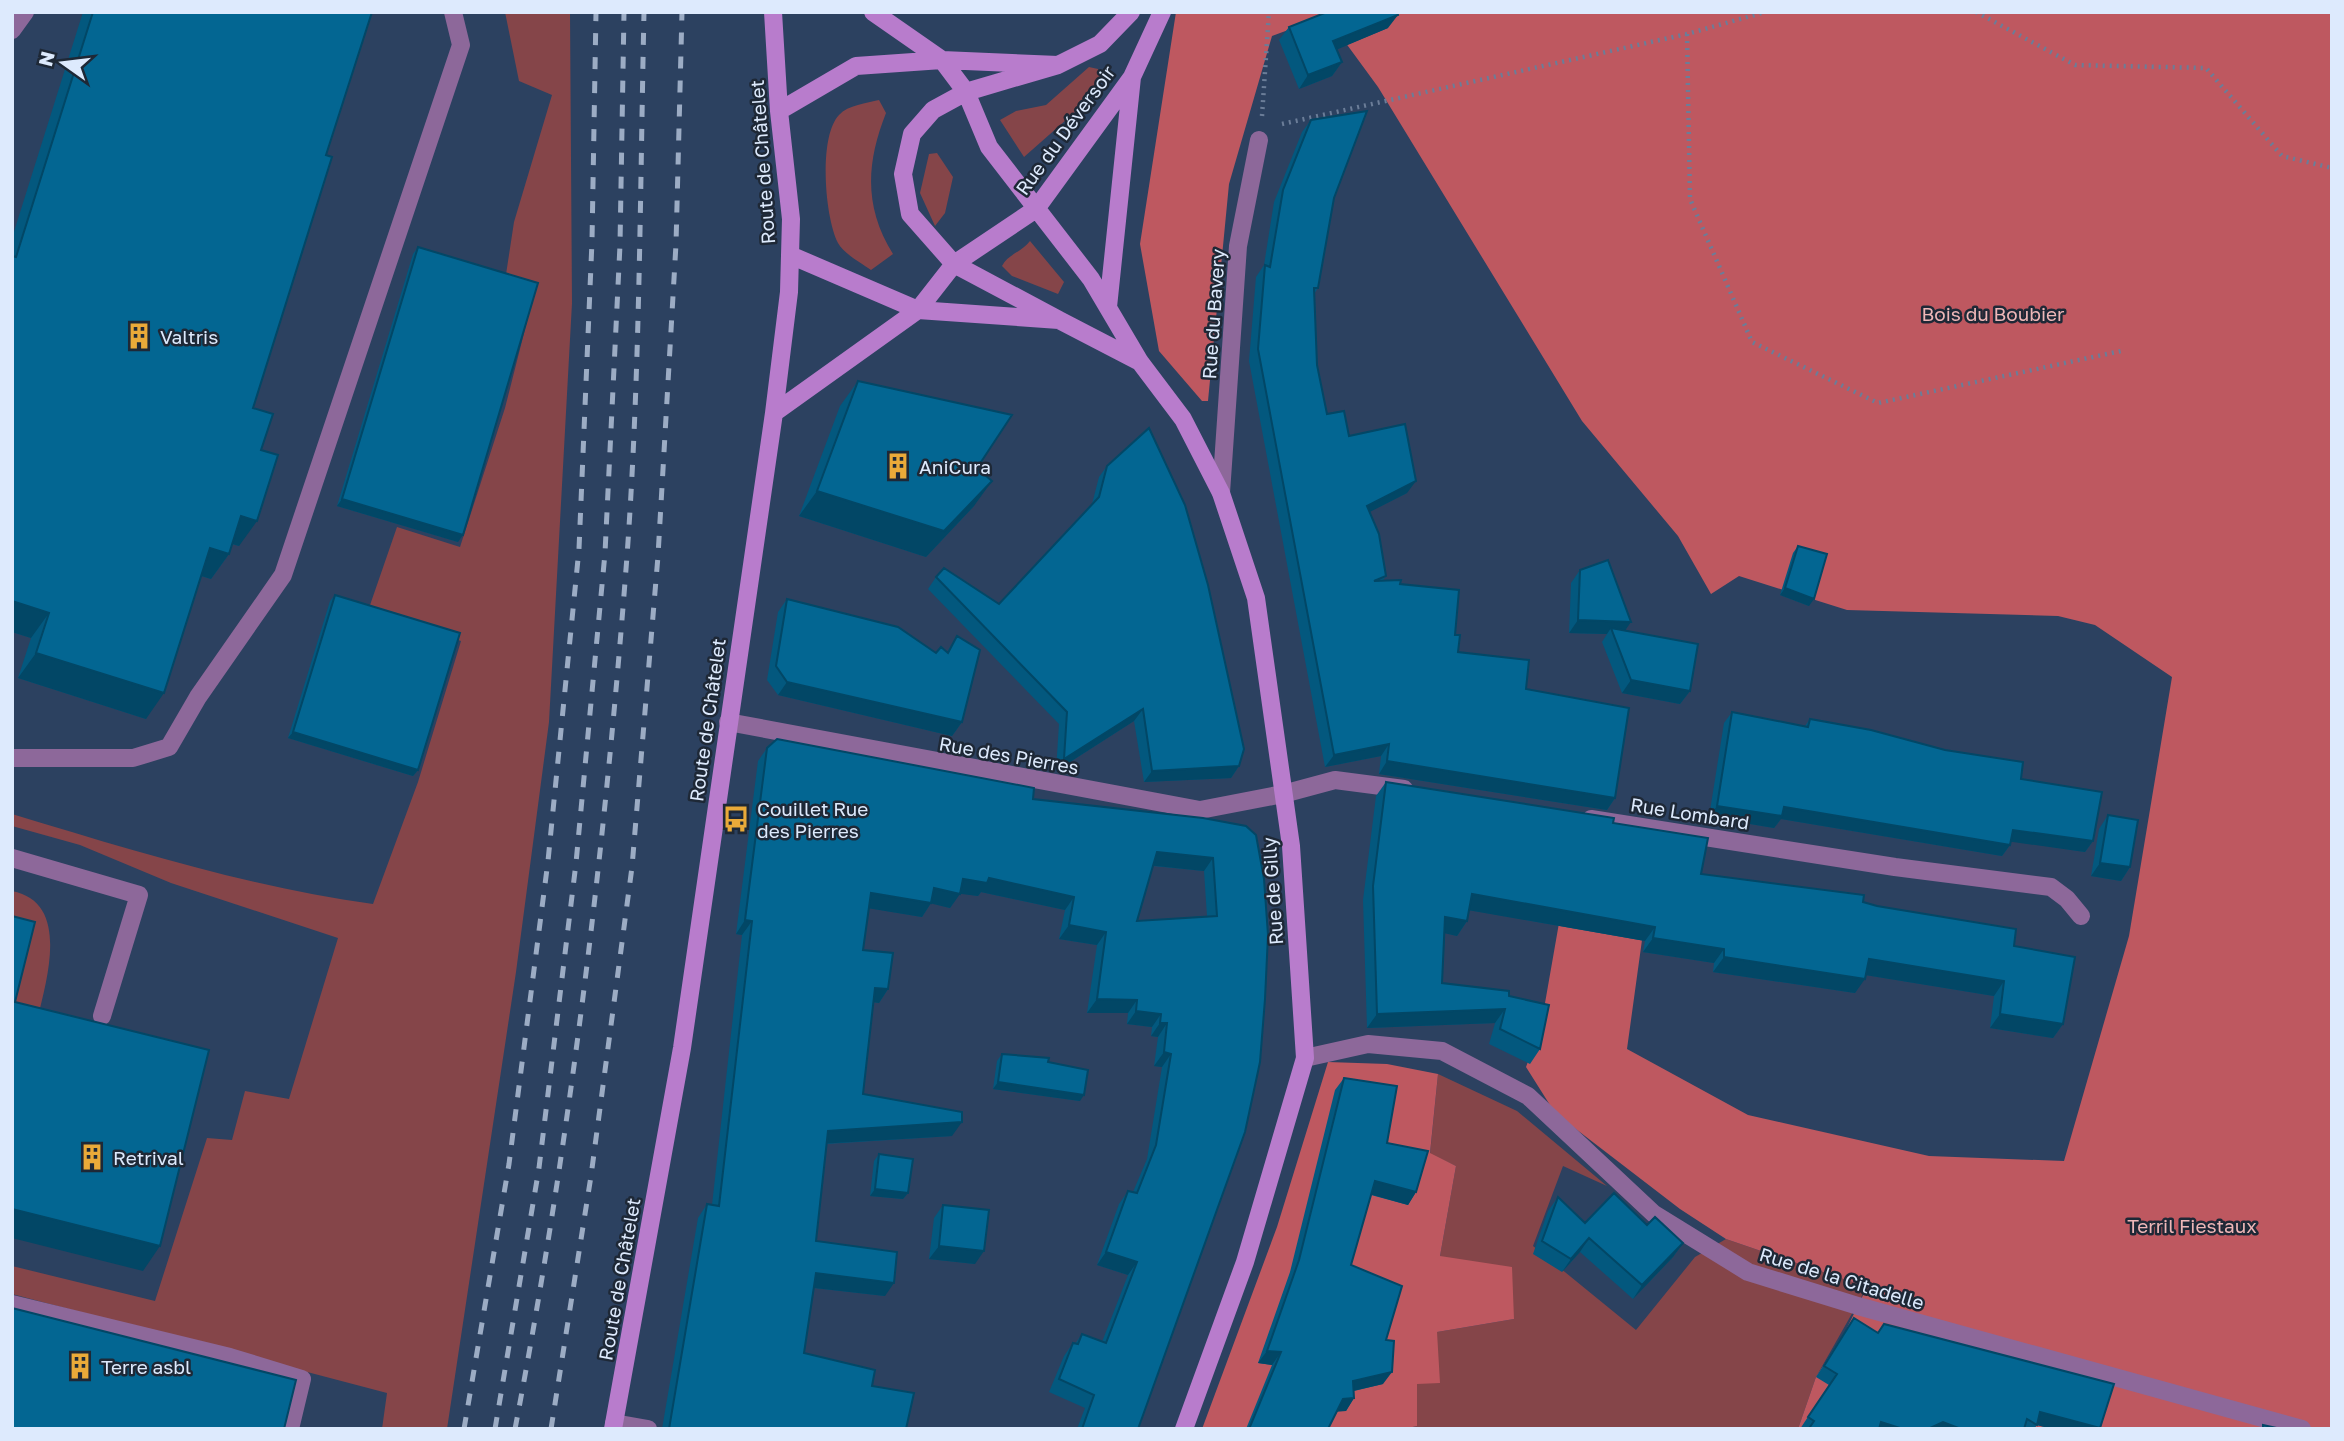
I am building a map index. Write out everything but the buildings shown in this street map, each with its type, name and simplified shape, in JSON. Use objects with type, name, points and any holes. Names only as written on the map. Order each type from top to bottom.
[{"type":"main road","name":"Route de Châtelet","points":[[614,1426],[682,1048],[775,413],[791,219],[779,111],[773,12]]},
{"type":"main road","points":[[873,12],[942,60]]},
{"type":"main road","name":"Rue du Déversoir","points":[[779,111],[856,66],[942,60],[1058,65],[1100,44],[1132,12]]},
{"type":"main road","name":"Rue du Déversoir","points":[[775,413],[918,310],[954,264],[1036,209],[1132,76],[1162,12]]},
{"type":"main road","name":"Rue de Gilly","points":[[942,60],[966,92],[989,147],[1091,279],[1140,362],[1183,419],[1221,493],[1256,598],[1291,846],[1305,1058],[1245,1262],[1184,1429]]},
{"type":"main road","points":[[1058,65],[966,92],[933,110],[912,134],[903,174],[910,214],[954,264],[1140,362]]},
{"type":"main road","points":[[1108,307],[1132,76]]},
{"type":"main road","points":[[790,256],[918,310],[1059,320]]},
{"type":"street","points":[[12,30],[25,12]]},
{"type":"street","points":[[12,758],[132,758],[169,747],[198,697],[283,575],[461,45],[453,12]]},
{"type":"street","name":"Rue du Bavery","points":[[1221,493],[1238,246],[1259,134]]},
{"type":"street","name":"Rue des Pierres","points":[[728,722],[1200,810],[1283,794]]},
{"type":"street","points":[[1283,794],[1335,780],[1427,793]]},
{"type":"street","name":"Rue Lombard","points":[[1579,817],[1895,867],[2052,887],[2067,899],[2081,916]]},
{"type":"street","points":[[12,858],[139,895],[102,1016]]},
{"type":"street","name":"Rue de la Citadelle","points":[[1305,1058],[1368,1044],[1442,1051],[1528,1096],[1654,1214],[1748,1272],[1858,1306],[2302,1429]]},
{"type":"street","points":[[12,1304],[230,1357],[302,1379],[290,1429]]},
{"type":"street","points":[[614,1426],[648,1429]]},
{"type":"path","points":[[1259,134],[1266,86],[1269,12]]},
{"type":"path","points":[[1274,126],[1687,34],[1765,12]]},
{"type":"path","points":[[1976,12],[2075,65],[2206,68],[2282,156],[2332,168]]},
{"type":"path","points":[[1687,34],[1690,199],[1752,342],[1878,403],[2121,351]]},
{"type":"shaded area","points":[[505,12],[570,12],[572,303],[549,722],[516,972],[447,1429],[382,1429],[387,1393],[12,1294],[12,1266],[155,1301],[207,1138],[232,1140],[245,1091],[289,1099],[338,938],[171,883],[80,845],[12,826],[12,814],[236,878],[373,904],[418,782],[461,641],[369,608],[397,527],[460,547],[505,408],[537,282],[505,281],[514,222],[552,95],[519,81]]},
{"type":"shaded area","points":[[1089,67],[1098,69],[1101,82],[1075,112],[1024,157],[1000,120],[1016,111],[1046,105]]},
{"type":"shaded area","points":[[879,100],[886,113],[875,150],[871,185],[877,219],[893,254],[871,270],[840,247],[833,231],[827,197],[826,159],[832,126],[839,115],[852,107]]},
{"type":"shaded area","points":[[937,153],[953,177],[945,213],[935,226],[920,193],[929,154]]},
{"type":"shaded area","points":[[1030,241],[1064,282],[1058,294],[1012,276],[1002,266]]},
{"type":"shaded area","points":[[12,891],[31,899],[43,912],[49,929],[48,970],[35,1029],[12,1028]]},
{"type":"shaded area","points":[[1438,1074],[1517,1111],[1607,1186],[1563,1166],[1533,1246],[1636,1330],[1695,1257],[1726,1239],[1867,1287],[1816,1377],[1798,1429],[1404,1429],[1417,1426],[1417,1383],[1437,1332],[1514,1319],[1440,1256],[1456,1166],[1430,1154]]},
{"type":"green space","name":"Bois du Boubier","points":[[1176,12],[2332,12],[2332,1429],[1798,1429],[1816,1377],[1846,1330],[1867,1287],[1726,1239],[1680,1209],[1555,1113],[1526,1067],[1541,1026],[1559,923],[1642,940],[1627,1049],[1748,1115],[1929,1156],[2064,1161],[2129,936],[2172,677],[2095,625],[2058,616],[1847,610],[1739,576],[1711,594],[1678,536],[1582,421],[1378,87],[1326,16],[1272,36],[1229,184],[1208,401],[1202,401],[1159,351],[1140,244]]},
{"type":"green space","points":[[1328,1062],[1387,1064],[1438,1074],[1430,1153],[1456,1166],[1440,1256],[1512,1267],[1514,1319],[1437,1332],[1440,1383],[1417,1384],[1417,1426],[1404,1429],[1202,1429],[1277,1227]]},
{"type":"railway","points":[[464,1429],[509,1164],[548,861],[579,549],[592,241],[596,12]]},
{"type":"railway","points":[[495,1429],[539,1168],[576,863],[605,553],[620,245],[624,12]]},
{"type":"railway","points":[[515,1429],[569,1103],[596,885],[618,666],[635,420],[644,12]]},
{"type":"railway","points":[[551,1429],[591,1176],[632,867],[658,556],[676,244],[682,12]]},
{"type":"place","name":"Valtris","points":[[139,336]]},
{"type":"place","name":"AniCura","points":[[898,466]]},
{"type":"place","name":"Couillet Rue des Pierres","points":[[736,819]]},
{"type":"place","name":"Retrival","points":[[92,1157]]},
{"type":"place","name":"Terre asbl","points":[[80,1366]]},
{"type":"park label","name":"Terril Fiestaux","points":[[2192,1225]]}]
